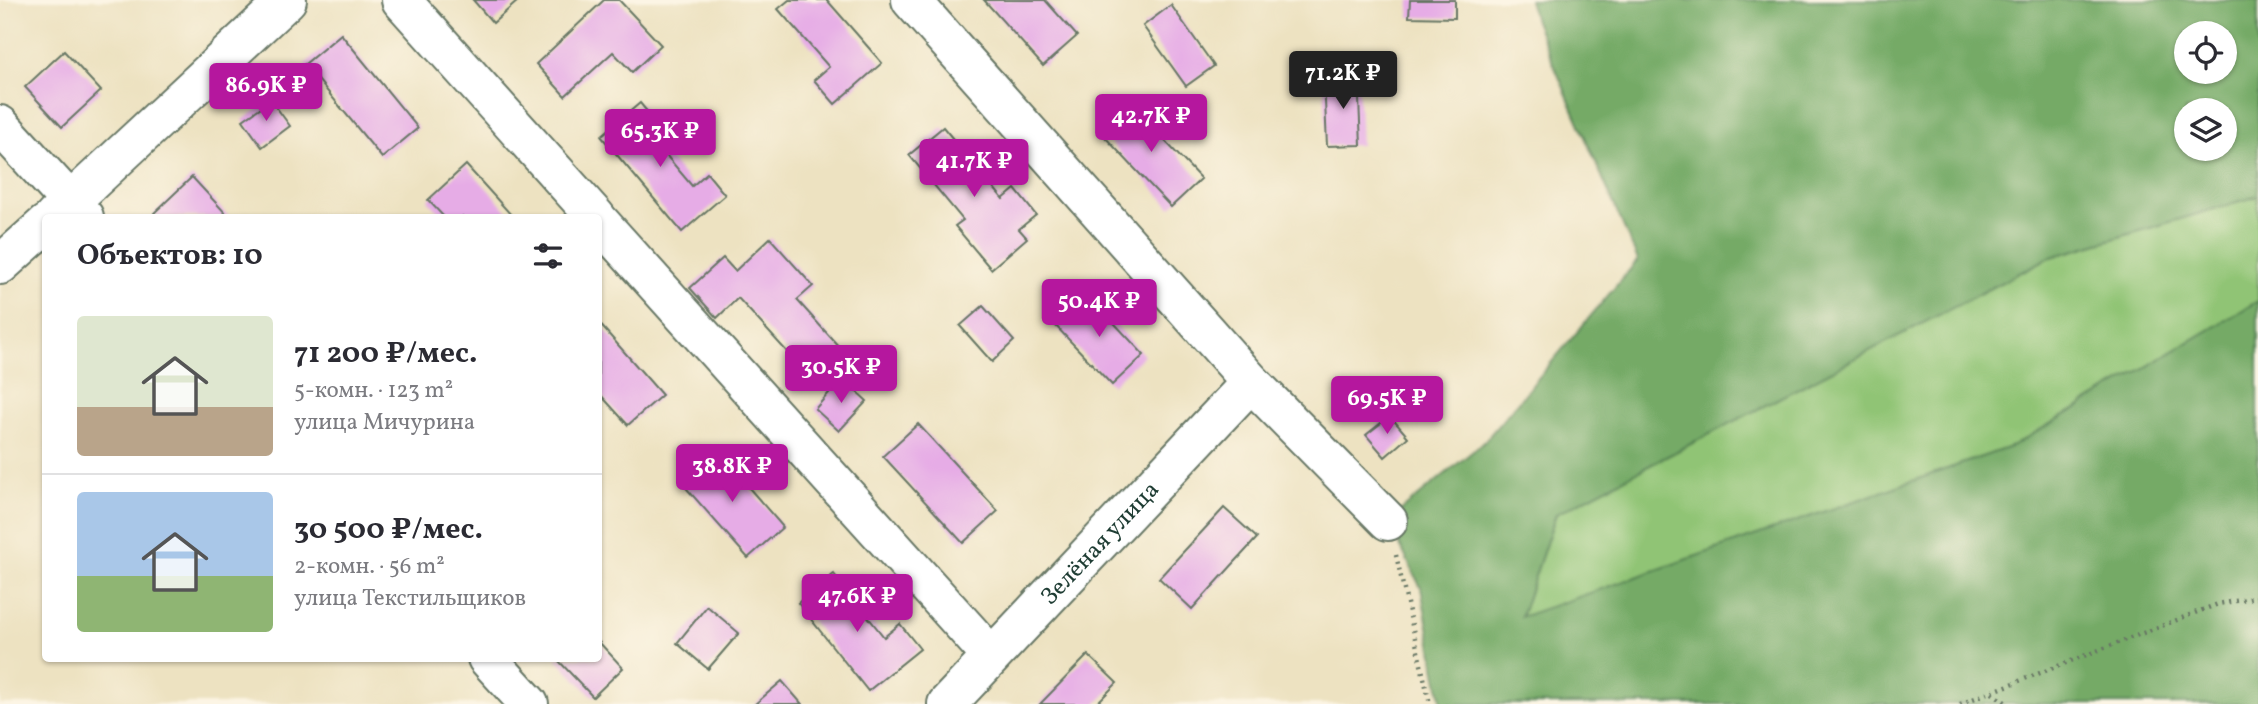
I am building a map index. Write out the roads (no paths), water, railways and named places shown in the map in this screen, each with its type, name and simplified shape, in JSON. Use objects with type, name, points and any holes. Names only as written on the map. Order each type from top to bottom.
[{"type":"street","points":[[64,214],[287,0]]},
{"type":"street","points":[[401,0],[593,214]]},
{"type":"street","points":[[911,0],[1251,382],[1388,521]]},
{"type":"street","points":[[0,125],[62,214]]},
{"type":"street","points":[[602,224],[991,656]]},
{"type":"street","points":[[0,265],[42,232]]},
{"type":"street","name":"Зелёная улица","points":[[947,704],[1251,382]]},
{"type":"street","points":[[491,662],[529,704]]}]
